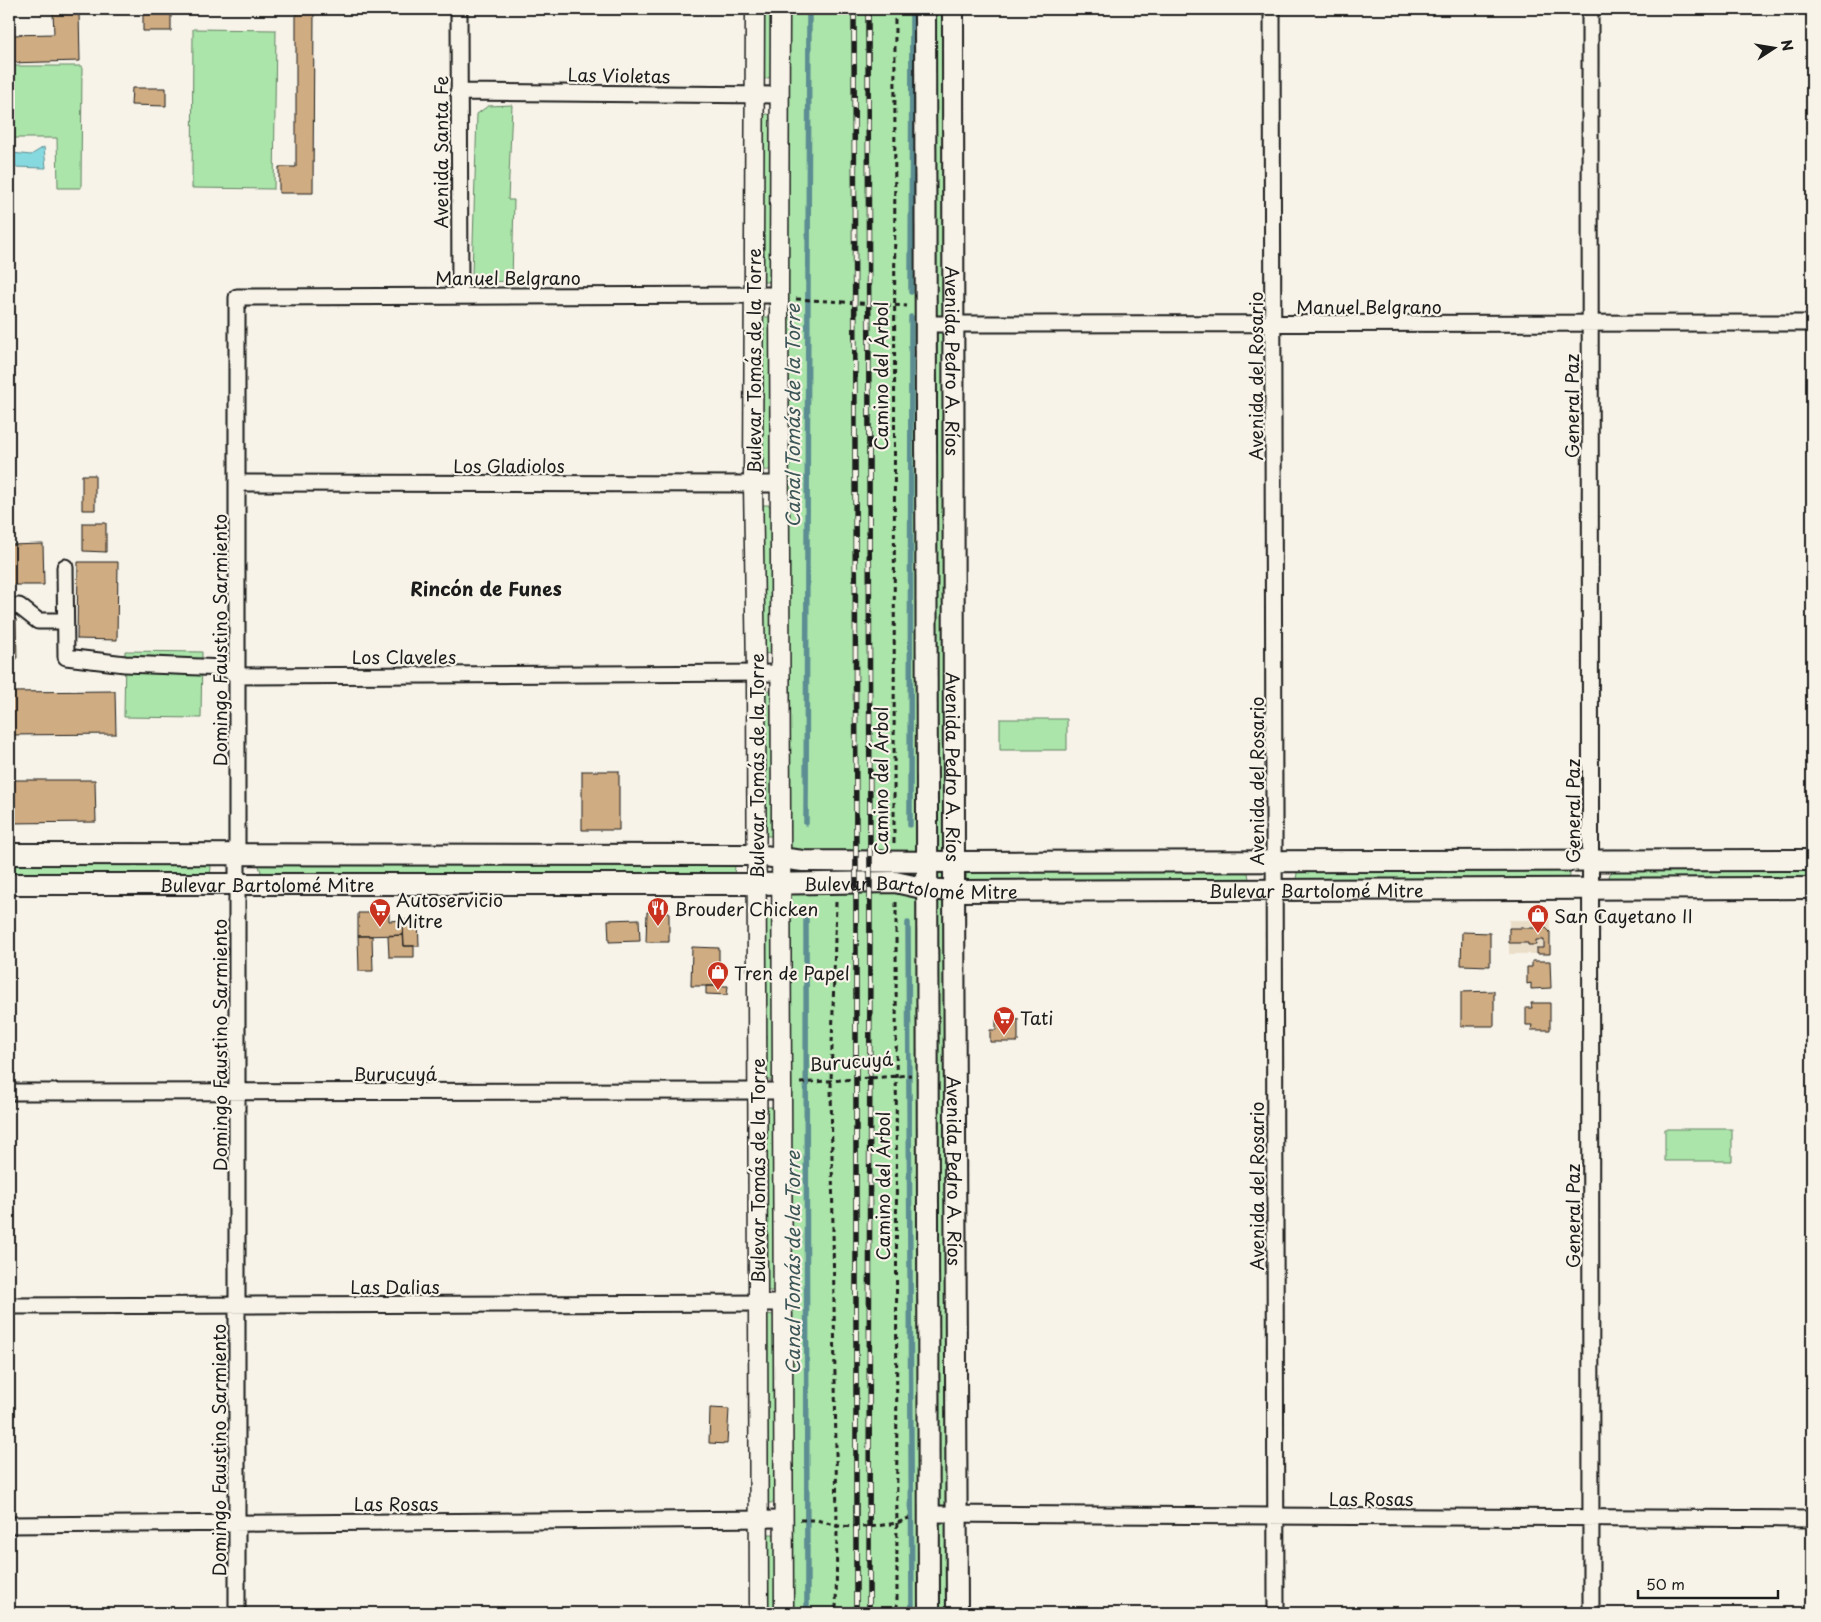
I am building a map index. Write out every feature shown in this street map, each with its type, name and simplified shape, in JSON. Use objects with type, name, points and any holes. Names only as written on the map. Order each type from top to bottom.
[{"type":"main road","name":"Avenida Pedro A. Ríos","points":[[925,9],[930,1613]]},
{"type":"main road","name":"Avenida Pedro A. Ríos","points":[[953,9],[957,1613]]},
{"type":"main road","name":"Bulevar Bartolomé Mitre","points":[[9,854],[756,855],[802,861],[954,862],[1812,860]]},
{"type":"main road","name":"Bulevar Bartolomé Mitre","points":[[9,884],[756,884],[895,882],[927,889],[954,891],[1812,888]]},
{"type":"street","name":"Avenida Santa Fe","points":[[459,9],[460,296]]},
{"type":"street","name":"Bulevar Tomás de la Torre","points":[[755,9],[753,484],[756,674],[759,1613]]},
{"type":"street","name":"Bulevar Tomás de la Torre","points":[[780,9],[782,1303],[791,1519],[784,1613]]},
{"type":"street","name":"Avenida del Rosario","points":[[1272,9],[1276,1613]]},
{"type":"street","name":"General Paz","points":[[1590,9],[1590,1613]]},
{"type":"street","name":"Las Violetas","points":[[458,92],[779,95]]},
{"type":"street","name":"Manuel Belgrano","points":[[237,297],[779,295]]},
{"type":"street","name":"Domingo Faustino Sarmiento","points":[[237,297],[237,1613]]},
{"type":"street","name":"Manuel Belgrano","points":[[926,316],[954,326],[1812,323]]},
{"type":"street","name":"Los Gladiolos","points":[[237,483],[780,484]]},
{"type":"street","points":[[9,606],[19,606],[38,621],[65,621],[65,568]]},
{"type":"street","name":"Los Claveles","points":[[65,621],[66,657],[125,664],[225,668],[238,676],[780,674]]},
{"type":"street","name":"Burucuyá","points":[[9,1092],[782,1091]]},
{"type":"street","name":"Las Dalias","points":[[9,1306],[782,1303]]},
{"type":"street","name":"Las Rosas","points":[[929,1514],[1812,1519]]},
{"type":"street","name":"Las Rosas","points":[[9,1525],[791,1519]]},
{"type":"path","name":"Camino del Árbol","points":[[894,861],[895,9]]},
{"type":"path","points":[[802,300],[894,305],[926,316]]},
{"type":"path","points":[[836,1613],[837,1526],[831,1082],[837,882]]},
{"type":"path","name":"Camino del Árbol","points":[[895,882],[897,1613]]},
{"type":"path","name":"Burucuyá","points":[[798,1083],[907,1076]]},
{"type":"path","points":[[791,1519],[817,1520],[837,1526],[869,1527],[907,1519]]},
{"type":"shaded area","points":[[1509,920],[1550,920],[1550,954],[1509,954]]},
{"type":"green space","points":[[760,9],[774,9],[773,76],[765,79],[762,77]]},
{"type":"green space","points":[[780,9],[953,9],[957,1613],[784,1613]]},
{"type":"green space","points":[[193,29],[276,30],[274,189],[192,188]]},
{"type":"green space","points":[[9,66],[82,66],[81,188],[58,188],[57,138],[9,138]]},
{"type":"green space","points":[[512,105],[508,200],[514,200],[512,281],[481,282],[472,274],[477,114],[488,106]]},
{"type":"green space","points":[[763,115],[773,116],[771,279],[769,282],[764,282],[761,279]]},
{"type":"green space","points":[[765,317],[772,319],[774,466],[767,470],[761,469],[762,319]]},
{"type":"green space","points":[[764,505],[769,505],[772,510],[774,648],[771,653],[765,654],[762,648],[760,508]]},
{"type":"green space","points":[[125,651],[202,652],[201,718],[124,717]]},
{"type":"green space","points":[[770,690],[775,695],[773,836],[766,836],[762,831],[764,691]]},
{"type":"green space","points":[[1000,719],[1067,719],[1067,750],[1000,750]]},
{"type":"green space","points":[[9,859],[210,862],[211,868],[210,875],[9,877]]},
{"type":"green space","points":[[260,861],[732,863],[735,866],[734,874],[268,875],[261,872]]},
{"type":"green space","points":[[1812,867],[1812,883],[1608,879],[1613,871]]},
{"type":"green space","points":[[971,870],[1243,870],[1248,873],[1249,879],[1247,884],[971,883],[966,878],[967,873]]},
{"type":"green space","points":[[1301,870],[1565,870],[1570,873],[1569,884],[1300,883],[1296,879],[1297,873]]},
{"type":"green space","points":[[767,904],[773,905],[775,1074],[772,1080],[767,1080],[763,1075],[763,908]]},
{"type":"green space","points":[[768,1107],[773,1107],[776,1112],[776,1285],[773,1291],[767,1291],[764,1110]]},
{"type":"green space","points":[[1665,1129],[1732,1129],[1732,1161],[1665,1161]]},
{"type":"green space","points":[[767,1314],[773,1315],[776,1319],[776,1497],[774,1503],[767,1503],[763,1318]]},
{"type":"green space","points":[[768,1534],[773,1534],[776,1539],[776,1613],[764,1613],[764,1537]]},
{"type":"water","points":[[44,147],[46,168],[13,167],[12,153],[31,155]]},
{"type":"building","points":[[143,9],[171,9],[171,31],[143,31]]},
{"type":"building","points":[[314,9],[314,10],[260,10]]},
{"type":"building","points":[[296,10],[314,10],[313,193],[279,193],[279,167],[296,167]]},
{"type":"building","points":[[53,12],[79,12],[80,61],[9,63],[9,35],[54,34]]},
{"type":"building","points":[[132,88],[166,88],[166,106],[131,105]]},
{"type":"building","points":[[82,475],[95,475],[95,510],[82,510]]},
{"type":"building","points":[[83,523],[106,523],[106,552],[83,551]]},
{"type":"building","points":[[43,544],[44,585],[9,585],[9,545]]},
{"type":"building","points":[[78,562],[118,562],[117,640],[77,639]]},
{"type":"building","points":[[9,619],[16,619],[17,659],[9,659]]},
{"type":"building","points":[[115,691],[116,734],[9,735],[9,692]]},
{"type":"building","points":[[582,771],[619,771],[619,830],[582,830]]},
{"type":"building","points":[[9,780],[95,780],[96,822],[9,823]]},
{"type":"building","points":[[647,912],[669,912],[669,942],[646,942]]},
{"type":"building","name":"Autoservicio Mitre","points":[[358,913],[389,913],[389,921],[403,920],[403,935],[358,936]]},
{"type":"building","points":[[639,919],[640,941],[609,942],[608,920]]},
{"type":"building","points":[[403,920],[418,920],[419,946],[404,946]]},
{"type":"building","points":[[1509,928],[1546,928],[1550,932],[1550,954],[1537,954],[1537,948],[1544,948],[1544,940],[1536,940],[1536,945],[1509,943]]},
{"type":"building","points":[[1462,932],[1490,933],[1490,966],[1461,965]]},
{"type":"building","points":[[403,935],[404,946],[414,946],[414,957],[389,957],[388,936]]},
{"type":"building","points":[[358,936],[372,936],[373,971],[359,971]]},
{"type":"building","points":[[692,947],[719,948],[719,986],[691,986]]},
{"type":"building","points":[[1532,961],[1550,961],[1551,988],[1531,989],[1531,983],[1527,984],[1527,967],[1532,967]]},
{"type":"building","points":[[706,986],[728,986],[727,995],[706,994]]},
{"type":"building","points":[[1494,991],[1494,1026],[1461,1026],[1461,992]]},
{"type":"building","points":[[1531,1003],[1550,1003],[1550,1030],[1531,1030],[1532,1025],[1526,1025],[1526,1008],[1532,1008]]},
{"type":"building","name":"Tati","points":[[996,1019],[1018,1019],[1018,1042],[990,1042],[990,1030],[996,1030]]},
{"type":"building","points":[[710,1408],[729,1409],[727,1444],[709,1443]]},
{"type":"waterway","name":"Canal Tomás de la Torre","points":[[806,823],[809,9]]},
{"type":"waterway","points":[[911,292],[912,9]]},
{"type":"waterway","points":[[910,825],[911,317]]},
{"type":"waterway","name":"Canal Tomás de la Torre","points":[[806,913],[807,1613]]},
{"type":"waterway","points":[[908,923],[912,1613]]},
{"type":"railway","points":[[854,9],[856,1613]]},
{"type":"railway","points":[[868,9],[869,1613]]},
{"type":"place","name":"Brouder Chicken","points":[[658,927]]},
{"type":"place","name":"Autoservicio Mitre","points":[[380,928]]},
{"type":"place","name":"San Cayetano II","points":[[1538,934]]},
{"type":"place","name":"Tren de Papel","points":[[718,991]]},
{"type":"place","name":"Tati","points":[[1004,1036]]},
{"type":"district","name":"Rincón de Funes","points":[[486,588]]}]
